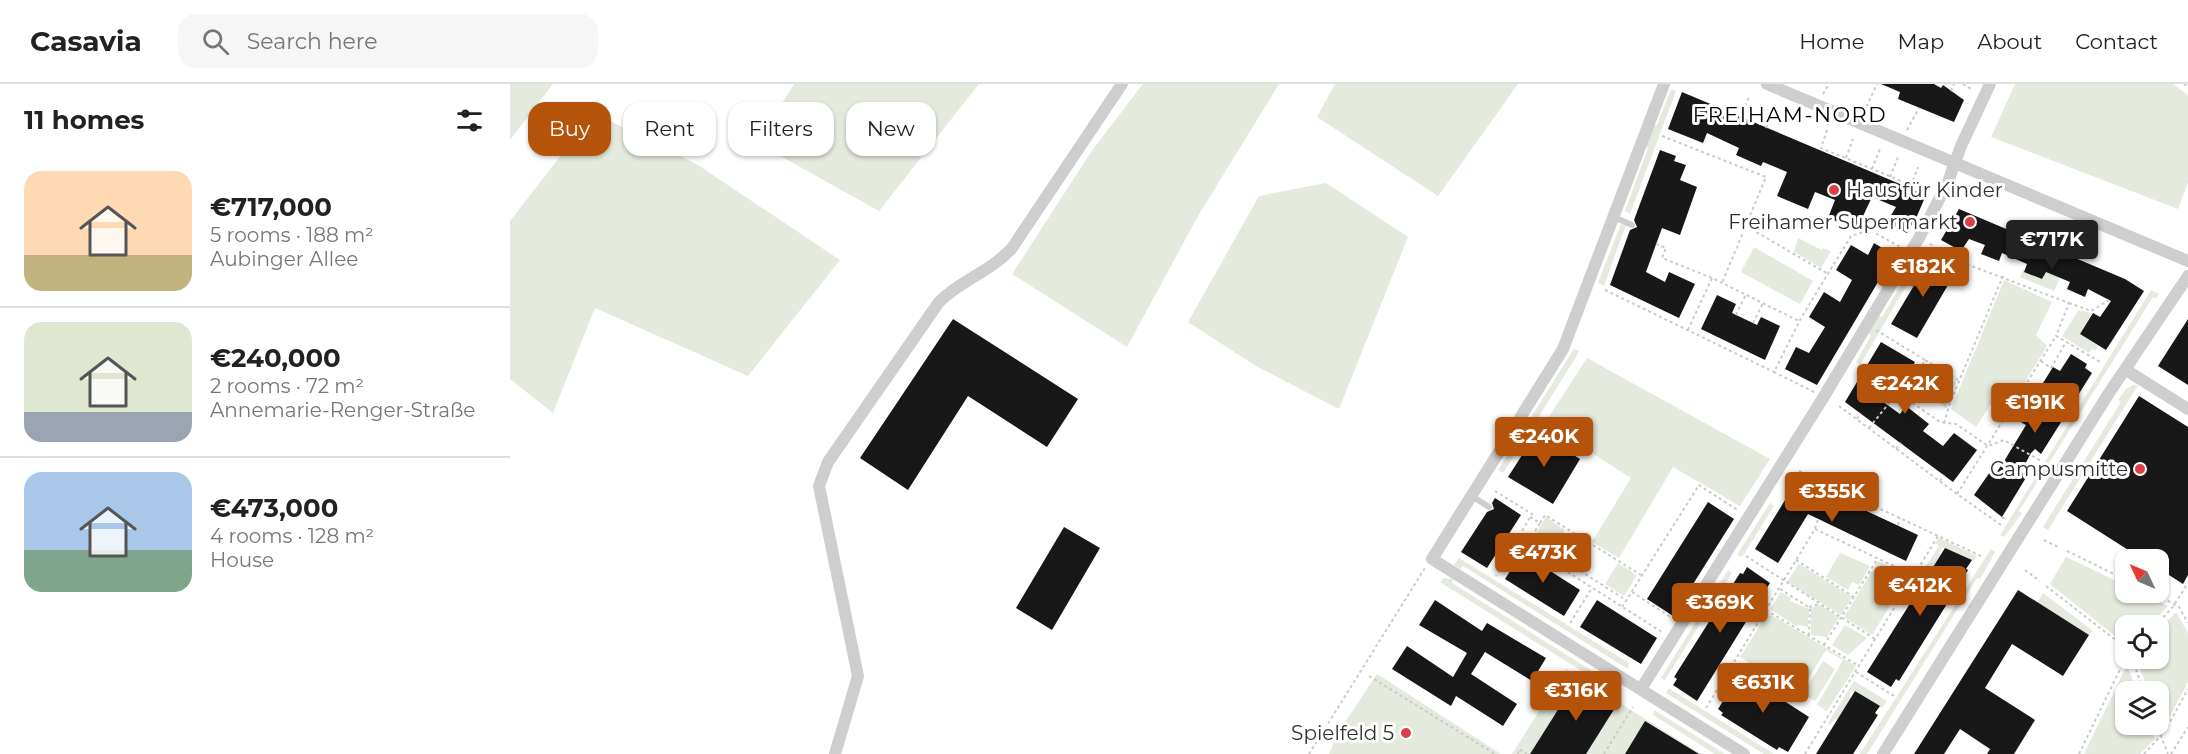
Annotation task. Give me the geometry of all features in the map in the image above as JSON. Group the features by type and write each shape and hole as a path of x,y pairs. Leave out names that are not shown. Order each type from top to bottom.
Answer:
{"street":[{"path":"835,754 858,676 819,486 828,462 939,302 953,288 991,269 1012,248 1122,84"},
{"path":"1664,84 1563,349 1432,559 1744,754"},
{"path":"1767,84 2188,261"},
{"path":"1641,689 1919,238 1948,182 1990,84"},
{"path":"1883,754 2188,276"},
{"path":"2126,370 2188,409"}],"lane":[{"path":"1614,216 1632,225"},
{"path":"1472,496 1490,507"}],"path":[{"path":"1821,97 1829,84"},
{"path":"1863,115 1877,84"},
{"path":"1950,91 1954,84"},
{"path":"2184,84 2188,87"},
{"path":"1740,117 1749,97"},
{"path":"1766,128 1774,107"},
{"path":"1906,133 1919,108"},
{"path":"1827,130 1820,149 1930,193"},
{"path":"1662,136 1766,177 1722,283"},
{"path":"1846,158 1853,140"},
{"path":"1872,169 1880,149"},
{"path":"1890,177 1898,157"},
{"path":"1911,186 1918,167"},
{"path":"1746,226 1828,274"},
{"path":"1774,372 1799,321 1851,236 1870,230 1910,253"},
{"path":"1919,238 1960,262 2003,276 2069,303 2091,310 2109,300"},
{"path":"1656,244 1666,248 1662,258 1712,278 1799,321"},
{"path":"1944,423 2003,276"},
{"path":"1688,330 1712,278"},
{"path":"1605,290 1816,393"},
{"path":"1736,315 1746,294"},
{"path":"1754,323 1763,303"},
{"path":"1957,494 2056,336 2069,303"},
{"path":"1867,325 1960,381"},
{"path":"2056,336 2102,363"},
{"path":"2041,361 2051,368 2066,342"},
{"path":"1904,397 1925,360"},
{"path":"1869,428 1894,397 1904,397 1944,423 1956,424 1988,446"},
{"path":"1839,406 2001,525"},
{"path":"1857,419 1860,413"},
{"path":"1996,434 2041,461"},
{"path":"1988,446 2004,440"},
{"path":"1896,449 1901,443"},
{"path":"1799,471 1981,556"},
{"path":"1940,481 1944,475"},
{"path":"1812,489 1817,479"},
{"path":"1622,607 1699,485 1733,506 1741,514"},
{"path":"1830,494 1834,487"},
{"path":"1495,491 1532,513 1496,576"},
{"path":"1842,499 1845,492"},
{"path":"1870,512 1873,505"},
{"path":"1626,600 1530,539 1545,515 1642,575"},
{"path":"1530,517 1540,523"},
{"path":"1898,525 1900,518"},
{"path":"1706,708 1815,529 1818,519"},
{"path":"1815,529 1914,576"},
{"path":"1805,754 1938,536"},
{"path":"1517,540 1673,639"},
{"path":"2044,540 2060,548"},
{"path":"1544,558 1549,551"},
{"path":"2067,551 2115,575"},
{"path":"1746,556 1875,639"},
{"path":"1824,645 1878,558"},
{"path":"1309,754 1417,578 1432,559"},
{"path":"1796,560 1854,597"},
{"path":"1568,573 1572,566"},
{"path":"2025,570 2040,581"},
{"path":"2165,615 2188,583"},
{"path":"2046,586 2115,639"},
{"path":"1570,623 1592,588"},
{"path":"1778,589 1809,607 1820,604"},
{"path":"1631,592 1675,620"},
{"path":"2169,601 2175,604 2188,623"},
{"path":"1809,607 1809,635"},
{"path":"1766,610 1859,666"},
{"path":"2079,754 2120,669"},
{"path":"1856,672 1894,696"},
{"path":"1369,676 1495,754"},
{"path":"2144,754 2161,737 2188,688"},
{"path":"1605,754 1633,707"},
{"path":"2161,737 2170,754 2188,727"},
{"path":"1518,754 1520,749 1527,754"}],"shaded area":[{"path":"510,84 553,84 539,102 528,102 528,117 510,140"},
{"path":"794,84 979,84 936,139 936,102 846,102 846,156 922,156 879,211 780,156 834,156 834,102 783,102"},
{"path":"1143,84 1279,84 1198,216 1127,347 1012,274 1093,149"},
{"path":"1335,84 1518,84 1438,196 1317,117"},
{"path":"2015,84 2173,84 2188,95 2188,182 2178,209 1991,137"},
{"path":"1671,89 1676,91 1630,214 1625,211 1648,148 1645,146 1653,125 1657,125"},
{"path":"611,122 623,128 623,156 680,156 698,165 840,260 748,376 595,308 553,413 510,379 510,221 561,156 611,156"},
{"path":"1326,183 1408,237 1339,409 1256,366 1188,322 1259,196"},
{"path":"1621,224 1626,225 1604,286 1598,283"},
{"path":"1798,238 1822,250 1823,248 1831,251 1821,268 1794,252"},
{"path":"1754,247 1813,281 1800,304 1741,272"},
{"path":"1920,253 1924,255 1860,365 1856,362 1871,336 1868,333 1879,315 1882,317"},
{"path":"2023,269 2042,279 2046,272 2060,278 2054,291 2020,277"},
{"path":"2004,280 2052,302 2036,335 2047,346 2000,423 1996,420 2002,410 1991,404 1976,427 1951,409"},
{"path":"2151,290 2159,294 2156,298 2153,297 2019,511 2022,513 2004,537 2000,535"},
{"path":"2079,310 2092,313 2080,334 2098,346 2095,351 2092,349 2089,353 2062,336"},
{"path":"1574,349 1579,351 1576,357 1503,473 1498,470"},
{"path":"1587,358 1770,459 1740,506 1673,467 1619,558 1592,542 1631,478 1545,423"},
{"path":"1940,374 1956,382 1946,408 1924,391"},
{"path":"2138,385 2048,530 2043,527 2121,402 2118,400 2126,389"},
{"path":"1770,503 1774,506 1742,557 1737,555"},
{"path":"1546,517 1565,530 1560,538 1568,543 1560,555 1533,538"},
{"path":"1939,538 1977,556 1974,561 1942,547 1939,553 1941,554 1930,572 1927,571 1923,577 1920,575 1939,546 1935,543"},
{"path":"1991,549 1995,552 1980,579 1977,578 1867,754 1860,754"},
{"path":"1840,553 1870,566 1859,585 1852,582 1848,590 1826,577"},
{"path":"2066,557 2115,580 2115,603 2162,603 2168,606 2159,615 2115,615 2115,636 2050,584"},
{"path":"1459,558 1629,663 1628,669 1463,566 1460,569 1454,565"},
{"path":"1878,561 1909,575 1872,635 1844,617"},
{"path":"1618,563 1637,575 1624,596 1605,584"},
{"path":"1799,564 1852,597 1841,615 1787,582"},
{"path":"1728,570 1732,573 1665,680 1661,678"},
{"path":"1444,578 1453,579 1452,583 1616,686 1612,690 1440,582"},
{"path":"1781,592 1791,598 1790,601 1809,609 1808,627 1796,626 1770,609"},
{"path":"2043,593 2093,631 2089,635 2037,603"},
{"path":"1820,605 1839,617 1827,637 1811,635 1811,608"},
{"path":"2176,612 2188,633 2188,682 2169,718 2169,681 2145,681 2140,669 2169,669 2169,619"},
{"path":"1768,613 1856,666 1827,711 1817,705 1843,660 1826,650 1799,693 1740,657"},
{"path":"1845,625 1867,638 1848,655 1832,645"},
{"path":"1823,661 1835,669 1815,701 1803,694"},
{"path":"1566,669 1701,754 1512,754"},
{"path":"2125,669 2129,669 2133,681 2119,681"},
{"path":"1377,674 1501,754 1329,754 1338,733"},
{"path":"1854,681 1887,701 1882,708 1852,690 1849,696 1851,698 1837,720 1835,719 1830,725 1828,723"},
{"path":"1668,689 1774,754 1764,754 1666,693"},
{"path":"2115,690 2115,735 2153,735 2155,739 2140,754 2084,754"},
{"path":"1654,710 1725,754 1715,754 1653,715"}],"building":[{"path":"1881,84 1934,84 1941,88 1943,85 1964,100 1954,122 1898,99 1900,92"},
{"path":"1682,92 1926,195 1917,216 1907,233 1887,222 1896,207 1872,197 1857,229 1828,218 1835,200 1815,192 1808,209 1777,196 1787,172 1763,162 1761,166 1736,155 1739,148 1707,133 1703,143 1668,129"},
{"path":"1660,150 1676,156 1674,161 1686,165 1680,180 1697,187 1680,235 1662,228 1646,272 1665,282 1669,272 1695,284 1679,318 1610,285 1630,230 1637,227 1634,220"},
{"path":"1959,209 2125,279 2144,291 2106,350 2080,334 2093,313 2100,317 2111,301 2088,289 2085,297 2067,289 2070,282 2046,272 2042,279 2024,272 2027,264 2002,253 1999,261 1981,254 1985,245 1969,239 1961,251 1941,240"},
{"path":"1874,243 1894,255 1817,385 1785,369 1796,347 1809,353 1825,327 1809,317 1824,292 1840,302 1852,280 1836,270 1851,245 1868,255"},
{"path":"1931,257 1955,273 1917,338 1891,324"},
{"path":"1717,295 1736,304 1732,313 1757,325 1761,317 1780,326 1765,360 1701,329"},
{"path":"953,319 1078,399 1047,447 968,396 908,490 860,458"},
{"path":"2188,319 2188,385 2158,366"},
{"path":"1881,342 1915,362 1900,387 1886,378 1875,396 1900,414 1906,406 1929,424 1923,431 1943,446 1954,433 1977,450 1953,482 1845,402"},
{"path":"2071,354 2087,364 2085,368 2092,373 2041,454 2035,449 2031,453 2021,472 2027,476 2002,517 1974,495 1990,472 1995,475 2026,425 2019,421 2029,404 2041,412 2055,391 2043,383 2053,367 2060,371"},
{"name":"Campusmitte","path":"2139,396 2188,427 2188,575 2183,584 2169,575 2169,549 2127,549 2067,511"},
{"path":"1537,432 1580,459 1553,504 1508,477"},
{"path":"1798,479 1918,535 1906,561 1808,514 1778,563 1755,549"},
{"path":"1495,498 1521,515 1487,568 1461,552 1487,512 1494,509 1492,503"},
{"path":"1708,502 1734,519 1673,616 1647,599"},
{"path":"1064,527 1100,548 1052,630 1016,608"},
{"path":"1945,548 1972,560 1899,681 1896,679 1891,687 1867,672"},
{"path":"1522,553 1580,590 1564,616 1505,579"},
{"path":"1747,567 1770,583 1697,701 1673,685 1677,679 1674,677 1740,573 1743,574"},
{"path":"2018,590 2089,635 2063,676 2012,644 1985,688 2035,720 2014,754 1987,754 1990,749 1960,729 1944,754 1914,754"},
{"path":"1435,600 1482,631 1487,623 1546,658 1532,681 1485,652 1471,674 1517,704 1503,726 1456,696 1451,706 1392,669 1407,646 1453,677 1467,653 1419,625"},
{"path":"1597,600 1657,638 1641,664 1580,627"},
{"path":"1741,673 1809,717 1788,752 1779,747 1777,750 1721,715 1723,713 1718,709"},
{"path":"1578,678 1618,703 1586,754 1530,754"},
{"path":"1855,691 1880,706 1875,713 1878,715 1853,754 1816,754"},
{"path":"1645,721 1699,754 1625,754"}],"place":[{"name":"Haus für Kinder","path":"1834,190"},
{"name":"Freihamer Supermarkt","path":"1970,222"},
{"name":"Campusmitte","path":"2140,469"},
{"name":"Spielfeld 5","path":"1406,733"}],"district":[{"name":"FREIHAM-NORD","path":"1790,114"}]}
